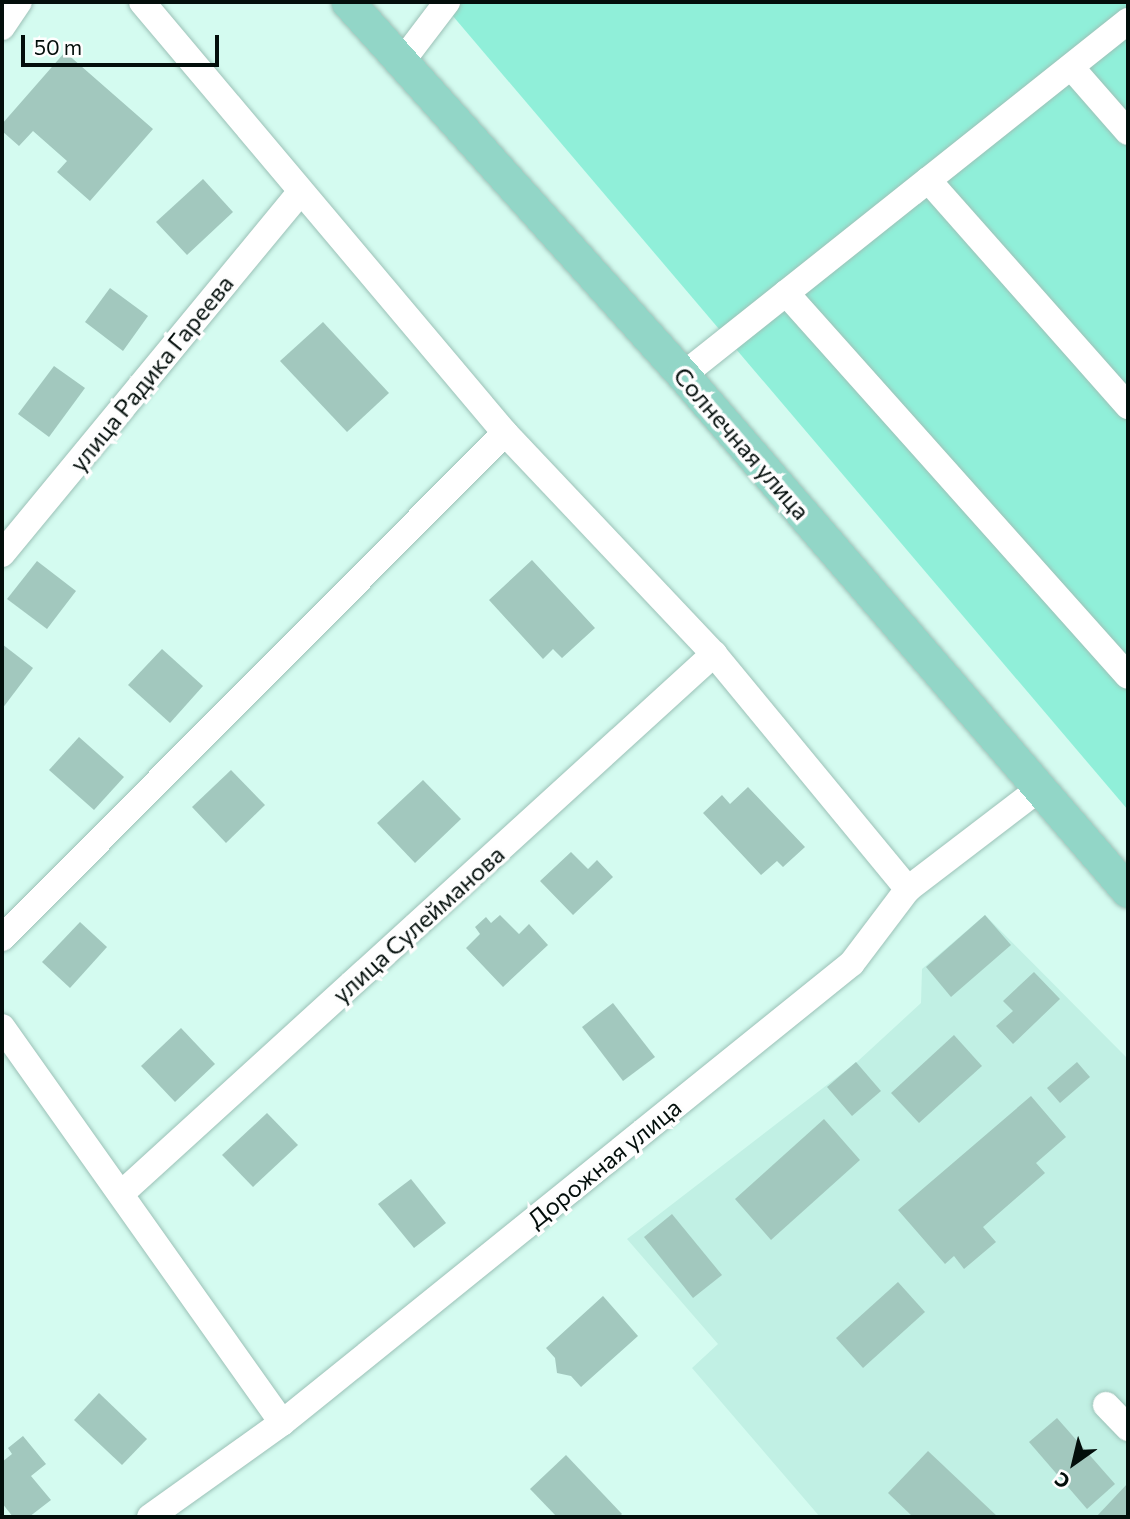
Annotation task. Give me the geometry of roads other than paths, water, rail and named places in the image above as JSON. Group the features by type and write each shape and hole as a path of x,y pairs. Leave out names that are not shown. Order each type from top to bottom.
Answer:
{"main road":[{"name":"Солнечная улица","path":"348,2 400,64 683,375 1128,891"}],"street":[{"path":"2,27 19,2"},
{"path":"142,2 505,433 714,654 908,889"},
{"path":"400,64 447,2"},
{"path":"683,375 1128,21"},
{"path":"1071,67 1128,132"},
{"path":"928,180 1128,406"},
{"name":"улица Радика Гареева","path":"2,554 300,191"},
{"path":"786,293 1128,676"},
{"path":"2,938 505,433"},
{"name":"улица Сулейманова","path":"122,1193 714,654"},
{"name":"Дорожная улица","path":"150,1517 282,1423 852,964 908,889 1039,789"},
{"path":"2,1027 122,1193 282,1423"},
{"path":"1106,1405 1128,1428"}]}
